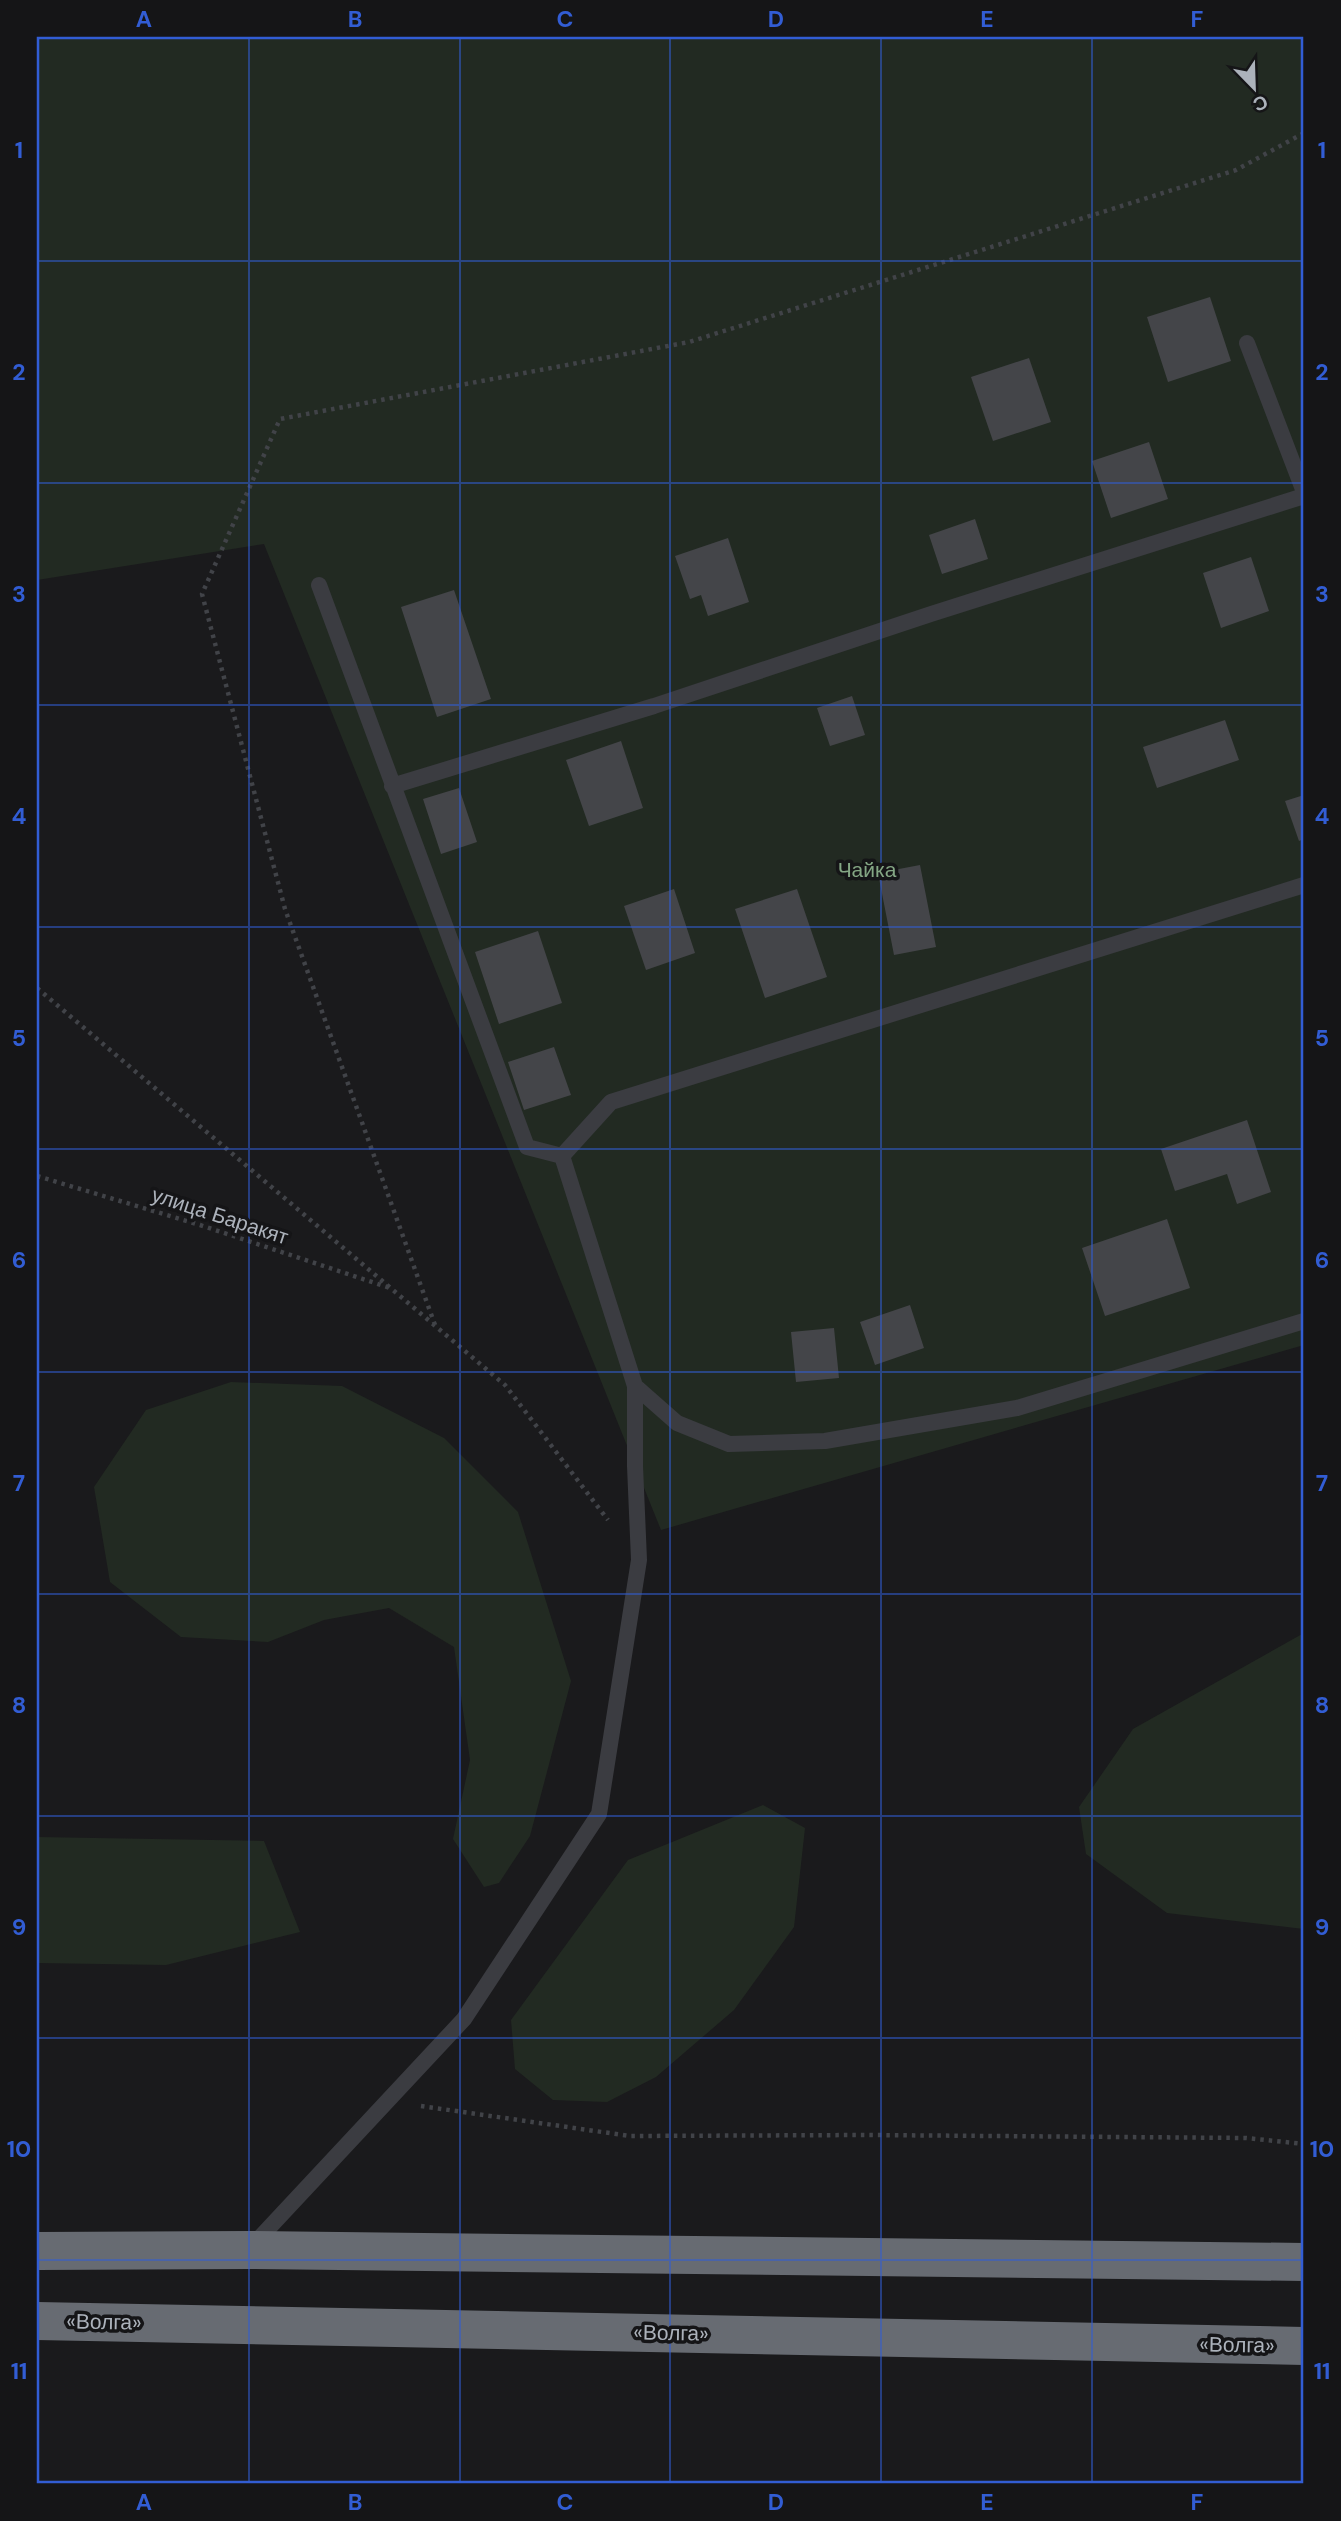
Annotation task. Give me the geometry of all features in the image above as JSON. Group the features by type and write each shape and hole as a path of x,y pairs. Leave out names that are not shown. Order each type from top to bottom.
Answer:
{"highway":[{"path":"37,2250 1304,2262"},
{"name":"«Волга»","path":"37,2321 1304,2346"}],"lane":[{"path":"392,786 654,706 1304,494 1247,343"},
{"path":"318,585 527,1147 562,1156"},
{"path":"562,1156 611,1102 1304,885"},
{"path":"248,2250 464,2019 599,1814 639,1560 635,1386 562,1156"},
{"path":"635,1386 677,1423 729,1444 825,1441 1017,1408 1304,1321"}],"path":[{"path":"435,1325 285,909 202,594 280,419 689,342 1236,170 1304,133"},
{"path":"37,988 505,1385 639,1560"},
{"name":"улица Баракят","path":"37,1177 200,1225 392,1289"},
{"path":"386,2101 630,2136 1233,2138 1304,2144"}],"green space":[{"name":"Чайка","path":"37,37 1304,37 1304,1345 661,1530 264,544 37,580"},
{"path":"231,1382 342,1386 444,1438 518,1512 571,1681 530,1836 499,1883 484,1887 453,1839 470,1760 454,1647 389,1608 324,1620 268,1642 181,1637 110,1582 94,1487 146,1410"},
{"path":"1304,1633 1304,1929 1167,1913 1086,1854 1079,1807 1133,1729"},
{"path":"763,1805 805,1828 794,1927 734,2010 656,2077 607,2102 553,2100 515,2069 511,2020 628,1860"},
{"path":"37,1837 264,1841 300,1932 166,1965 37,1963"}],"building":[{"path":"1210,297 1231,361 1168,382 1147,317"},
{"path":"1029,358 1051,422 993,441 971,377"},
{"path":"1149,442 1168,499 1111,518 1092,461"},
{"path":"975,519 988,559 942,574 929,535"},
{"path":"728,538 749,602 708,616 701,595 690,599 675,556"},
{"path":"1251,557 1269,611 1221,628 1203,573"},
{"path":"454,590 491,699 437,717 401,607"},
{"path":"852,696 865,735 830,746 817,708"},
{"path":"1225,720 1239,760 1157,788 1143,747"},
{"path":"621,741 643,808 589,826 566,760"},
{"path":"459,788 477,842 441,854 423,799"},
{"path":"1304,795 1304,839 1299,841 1285,801"},
{"path":"920,865 936,947 894,955 878,873"},
{"path":"674,889 695,953 646,970 624,906"},
{"path":"797,889 827,977 765,998 735,909"},
{"path":"538,931 562,1003 499,1024 475,952"},
{"path":"554,1047 571,1095 524,1110 508,1062"},
{"path":"1247,1120 1271,1192 1237,1204 1227,1174 1175,1191 1161,1149"},
{"path":"1167,1219 1190,1288 1105,1316 1082,1248"},
{"path":"910,1305 924,1348 875,1365 860,1322"},
{"path":"834,1328 839,1378 796,1382 791,1332"}]}
